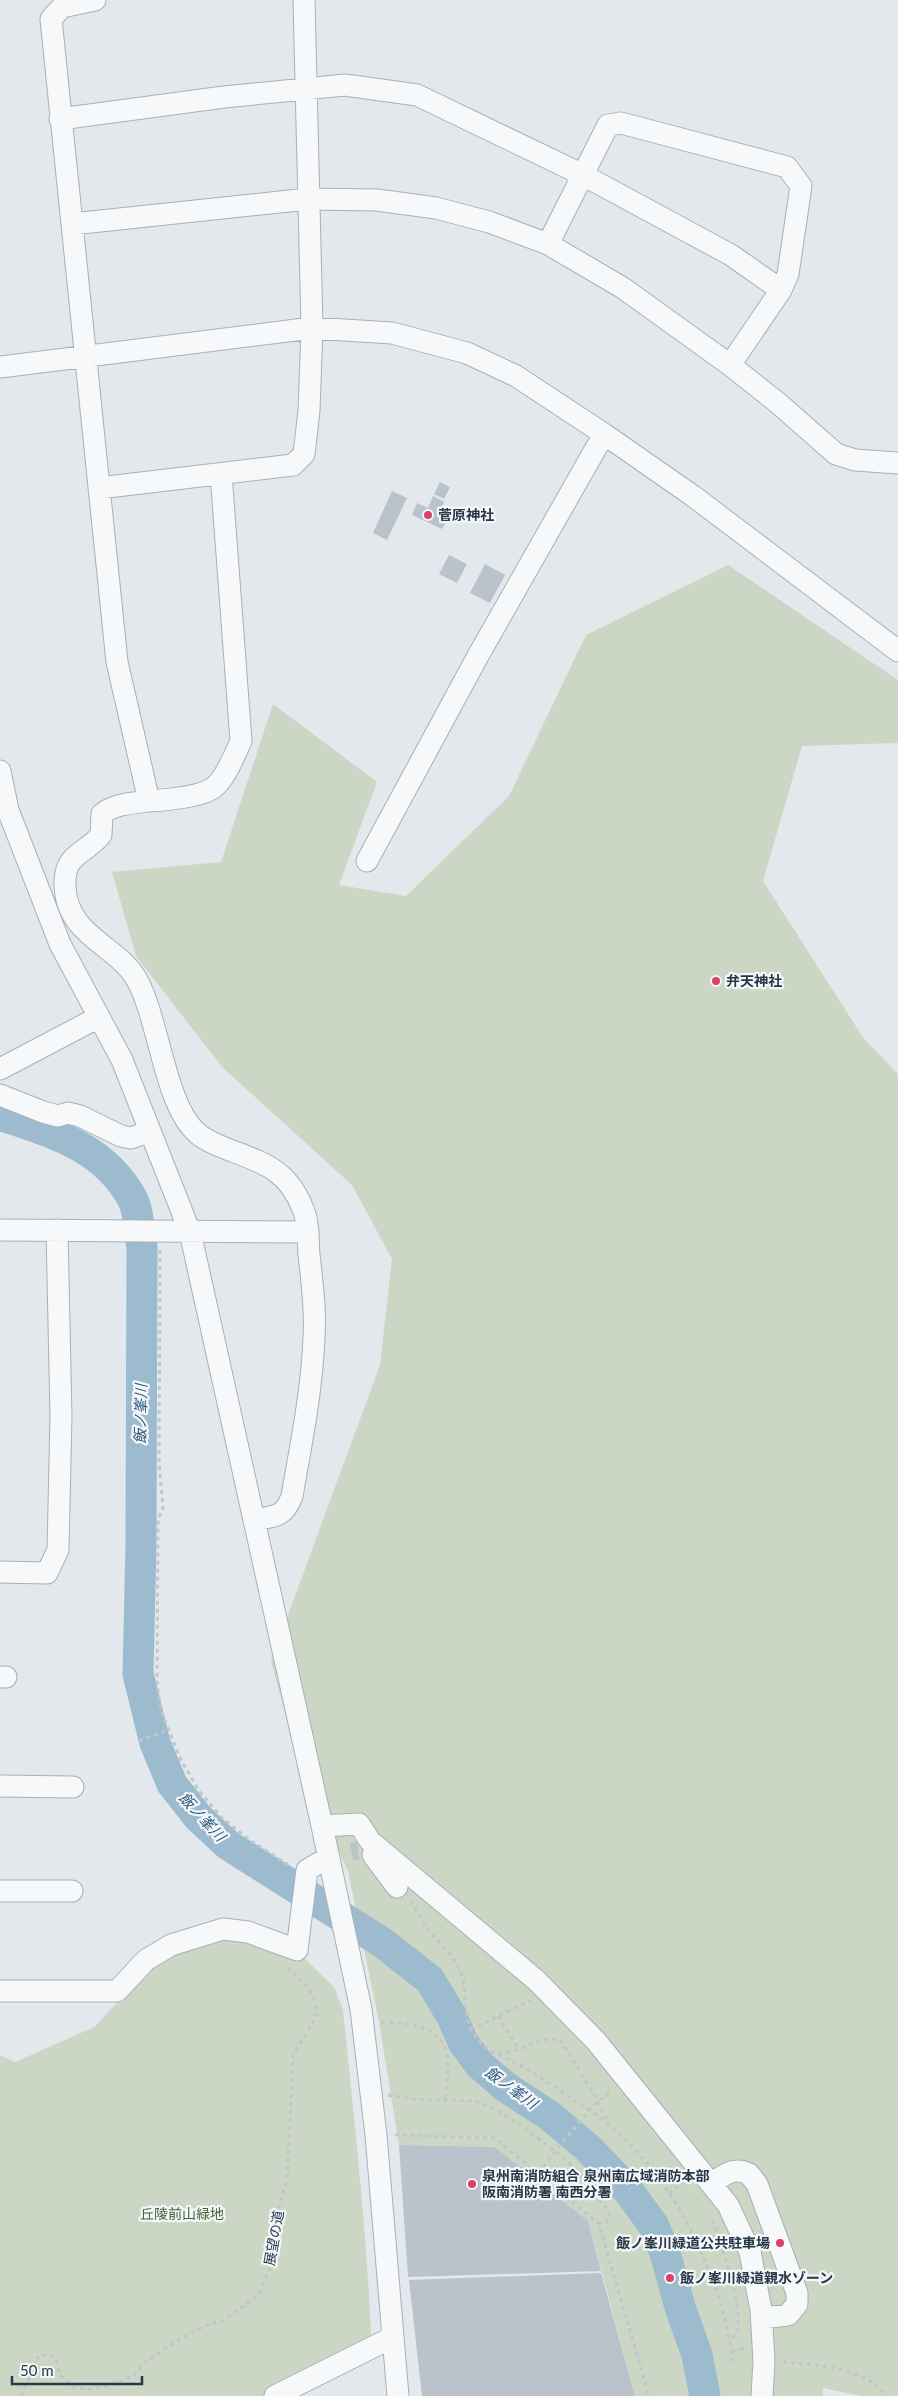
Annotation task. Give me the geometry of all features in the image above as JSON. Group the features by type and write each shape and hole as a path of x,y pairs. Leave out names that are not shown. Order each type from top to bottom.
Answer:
{"street":[{"path":"95,0 62,7 50,19 117,662 149,801"},
{"path":"99,488 293,465 304,454 309,411 312,328 304,0"},
{"path":"60,119 345,85 417,95 582,175 731,256 781,290"},
{"path":"548,244 608,125 621,123 787,167 800,186 788,274 781,290 730,365"},
{"path":"72,224 308,199 377,200 436,208 490,222 548,244 623,288 778,402 836,454 855,460 898,464"},
{"path":"0,368 312,328 392,333 468,353 516,376 604,434 693,496 898,651"},
{"path":"367,861 479,654 604,434"},
{"path":"221,474 241,741 230,765 214,788 168,800 127,804 107,810 102,814 101,836 76,855 66,870 65,888 75,918 89,934 122,962 136,978 156,1028 175,1098 196,1132 217,1145 264,1163 282,1174 295,1189 305,1212 315,1335 308,1406 292,1496 287,1509 278,1515 254,1520"},
{"path":"0,772 8,810 60,944 122,1060 190,1232 329,1857 363,2025 376,2135 398,2396"},
{"path":"0,1069 99,1018"},
{"path":"0,1095 58,1116 68,1113 80,1116 121,1136 131,1138 150,1131"},
{"path":"0,1230 307,1232"},
{"path":"0,1572 47,1573 58,1550 60,1416 57,1230"},
{"path":"0,1786 72,1787"},
{"path":"322,1826 359,1824 370,1841 547,1992 596,2041 712,2184 728,2206 750,2252 762,2318 764,2361 762,2396"},
{"path":"370,1841 366,1846 398,1887"},
{"path":"0,1991 117,1991 146,1960 171,1945 223,1929 248,1932 297,1950 307,1870 329,1857"},
{"path":"0,1891 72,1891"},
{"path":"712,2184 726,2173 735,2170 750,2174 757,2184 797,2293 797,2304 788,2315 762,2318"},
{"path":"275,2396 393,2337"}],"path":[{"path":"160,1231 159,1463 164,1508 158,1520 157,1684 161,1711 180,1758 199,1791 222,1818 251,1841 290,1866 299,1862 307,1870"},
{"path":"139,1741 168,1730"},
{"path":"398,1887 458,1967 462,1978 464,2011 470,2028 480,2042 495,2053 517,2063 608,2122 633,2146 669,2193 688,2225 710,2276 730,2339 733,2362"},
{"name":"展望の道","path":"22,2396 23,2389 34,2370 39,2355 51,2355 56,2360 60,2375 73,2387 90,2389 111,2385 133,2376 147,2361 181,2338 211,2323 223,2322 258,2295 268,2273 275,2249 274,2219 287,2180 293,2056 317,2015 315,2000 308,1987 286,1965 287,1946"},
{"path":"478,2026 547,1992"},
{"path":"498,2016 519,2050"},
{"path":"363,2025 391,2022 402,2023 426,2029 441,2038 448,2059 445,2100"},
{"path":"495,2053 519,2050 548,2038 561,2041 598,2101 608,2122"},
{"path":"371,2092 412,2099 475,2101 491,2107 522,2126 580,2174 609,2212 610,2218 606,2222 599,2224"},
{"path":"538,2173 580,2120 598,2101"},
{"path":"376,2135 495,2138 599,2224 649,2396"},
{"path":"712,2219 724,2253 739,2325 737,2334 730,2339"},
{"path":"764,2361 810,2365 863,2376 882,2389 887,2396"}],"green space":[{"path":"728,565 898,680 898,743 802,746 763,881 864,1039 898,1074 898,2396 861,2396 823,2388 823,2396 635,2396 588,2221 495,2147 399,2145 379,2022 348,1871 299,1765 271,1661 380,1365 392,1259 352,1185 222,1067 136,956 112,872 221,862 273,704 377,782 339,885 406,896 509,796 586,635"},
{"name":"丘陵前山緑地","path":"228,1937 292,1951 305,1959 334,1987 343,2010 364,2228 372,2359 292,2396 0,2396 0,2055 15,2062 94,2027 155,1963 177,1951"}],"building":[{"path":"440,482 450,487 444,499 434,494"},
{"path":"392,491 407,498 387,540 373,533"},
{"path":"433,496 444,502 439,513 448,517 442,529 412,515 417,503 428,508"},
{"path":"449,555 467,564 457,583 439,574"},
{"path":"485,564 505,575 490,603 470,593"},
{"path":"357,1842 359,1860 353,1860 350,1843"},
{"name":"泉州南消防組合 泉州南広域消防本部 阪南消防署 南西分署","path":"399,2145 495,2147 588,2221 601,2271 408,2277"},
{"path":"601,2273 635,2396 422,2396 409,2280"}],"waterway":[{"name":"飯ノ峯川","path":"0,1115 57,1135 91,1154 120,1180 132,1198 136,1209 142,1247 141,1544 138,1674 155,1743 172,1784 198,1817 228,1845 383,1943 430,1980 452,2017 463,2042 480,2065 507,2088 550,2116 588,2148 627,2189 654,2226 665,2253 680,2307 697,2355 705,2396"}],"place":[{"name":"菅原神社","path":"428,515"},
{"name":"弁天神社","path":"716,981"},
{"name":"泉州南消防組合 泉州南広域消防本部 阪南消防署 南西分署","path":"472,2184"},
{"name":"飯ノ峯川緑道公共駐車場","path":"780,2243"},
{"name":"飯ノ峯川緑道親水ゾーン","path":"670,2278"}]}
